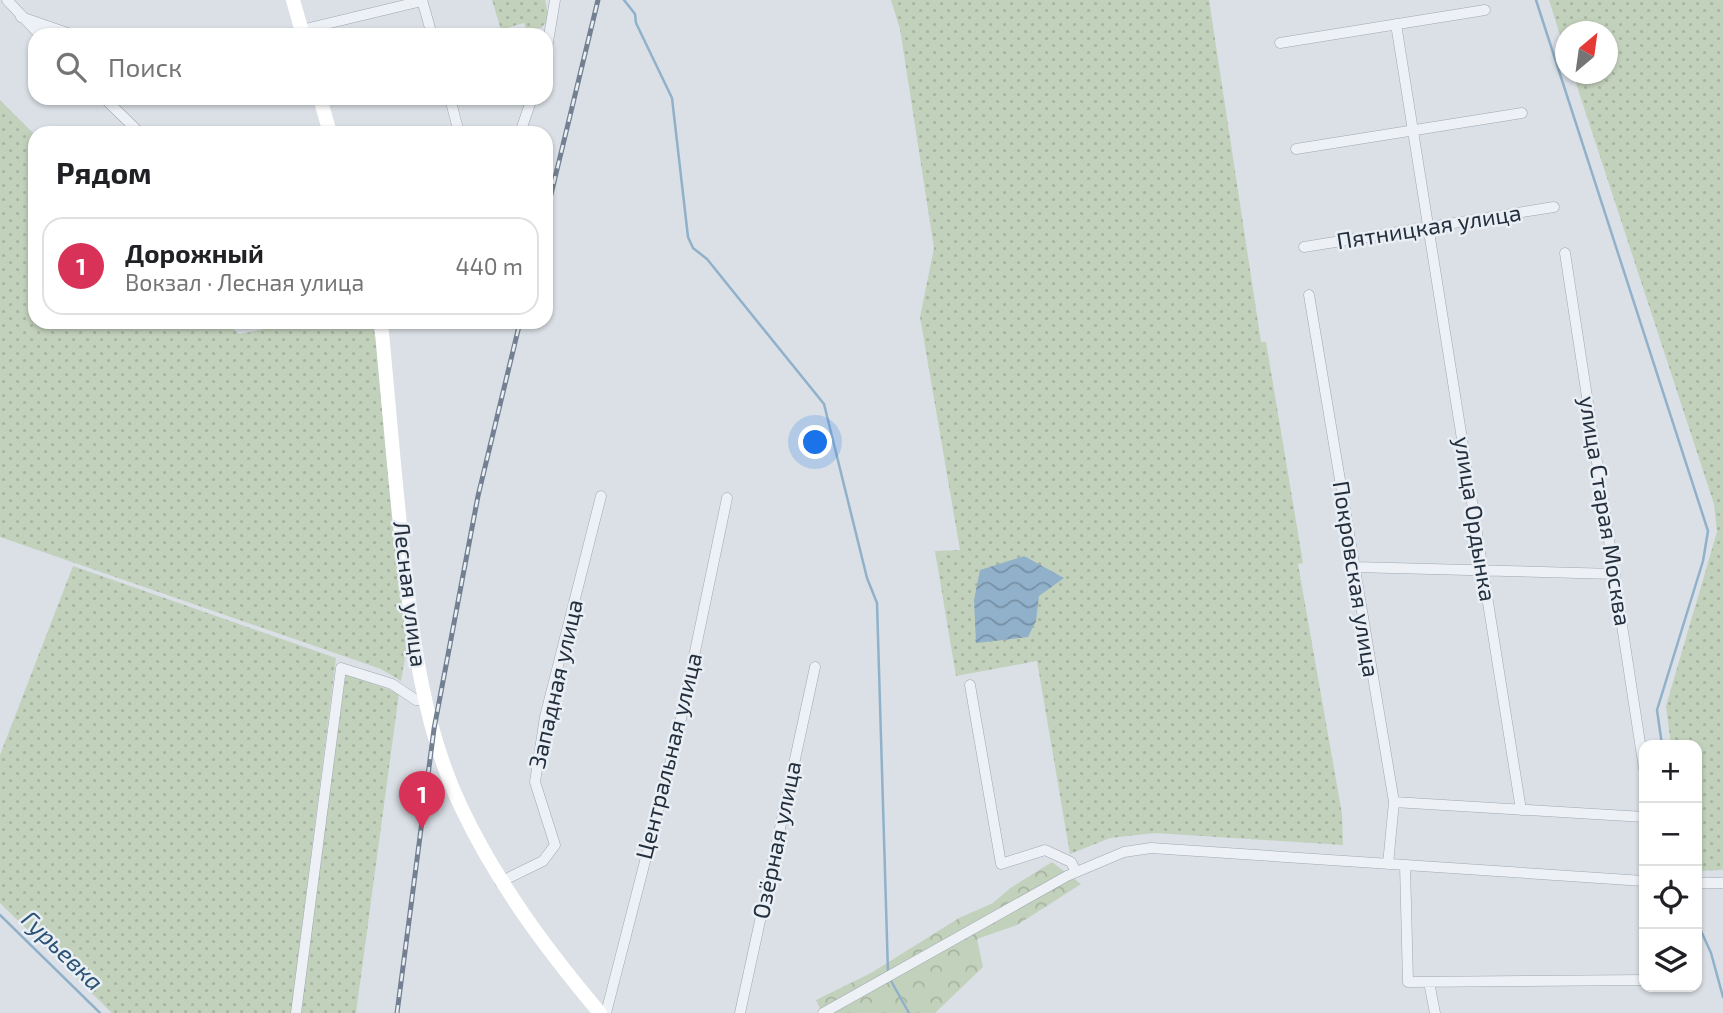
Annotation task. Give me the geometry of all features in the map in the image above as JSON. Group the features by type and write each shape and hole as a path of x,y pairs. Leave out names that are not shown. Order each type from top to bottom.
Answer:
{"street":[{"path":"7,0 33,28"},
{"path":"293,0 298,28"},
{"path":"550,28 555,0"},
{"path":"318,28 422,1 430,28"},
{"path":"1280,43 1485,10"},
{"path":"21,17 53,28"},
{"name":"улица Ордынка","path":"1396,24 1521,810"},
{"path":"111,105 133,126"},
{"path":"322,105 328,126"},
{"path":"452,105 457,126"},
{"path":"522,126 530,105"},
{"path":"1296,149 1522,113"},
{"name":"Пятницкая улица","path":"1304,247 1554,207"},
{"name":"улица Старая Москва","path":"1565,253 1640,740"},
{"name":"Покровская улица","path":"1309,295 1394,802 1388,864"},
{"name":"Лесная улица","path":"382,329 413,646 426,701 461,806 500,882 555,960 603,1013"},
{"name":"Западная улица","path":"500,882 542,861 555,845 535,782 545,717 601,496"},
{"name":"Центральная улица","path":"603,1013 678,733 727,498"},
{"path":"1354,567 1615,574"},
{"name":"Озёрная улица","path":"740,1013 815,667"},
{"path":"296,1013 341,668 392,684 416,700 426,701"},
{"path":"970,685 1001,864 1045,850 1071,862 1076,872"},
{"path":"1394,802 1639,817"},
{"path":"823,1013 1076,872 1124,852 1151,848 1639,881"},
{"path":"1405,865 1408,982 1639,980"},
{"path":"1702,883 1723,883"},
{"path":"1429,982 1435,1013"}],"green space":[{"path":"492,0 545,0 549,19 541,28 526,28 524,23 500,28"},
{"path":"891,0 1209,0 1261,342 1266,342 1303,563 1298,564 1342,814 1343,845 1155,833 1110,838 1070,854 1037,661 956,676 935,551 960,550 920,317 934,248 900,29"},
{"path":"1549,0 1723,0 1723,870 1702,871 1702,740 1670,740 1666,706 1717,532 1714,504 1576,84 1618,84 1618,21 1556,21"},
{"path":"0,100 28,128 28,329 234,329 239,334 264,329 374,329 388,394 409,635 401,681 381,669 0,537"},
{"path":"73,566 336,658 291,1013 112,1013 0,903 0,755"},
{"path":"345,674 399,693 356,1013 301,1013"},
{"path":"1052,862 1081,884 1017,925 977,939 983,967 935,1013 822,1013 816,1000 871,973 959,918 993,903 1009,889"}],"water":[{"path":"1024,556 1064,578 1039,596 1036,621 1028,637 976,643 974,600 980,570"}],"waterway":[{"path":"624,0 635,14 636,23 672,98 688,237 693,248 707,259 824,404 867,578 877,603 888,973"},
{"path":"1536,0 1708,531 1703,561 1657,710 1661,740"},
{"name":"Гурьевка","path":"0,915 100,1013"},
{"path":"1700,929 1711,953 1723,997"},
{"path":"890,979 909,1013"}],"railway":[{"path":"553,186 598,0"},
{"path":"397,1013 434,729 478,496 518,329"}],"place":[{"name":"Дорожный","path":"422,829"}]}
